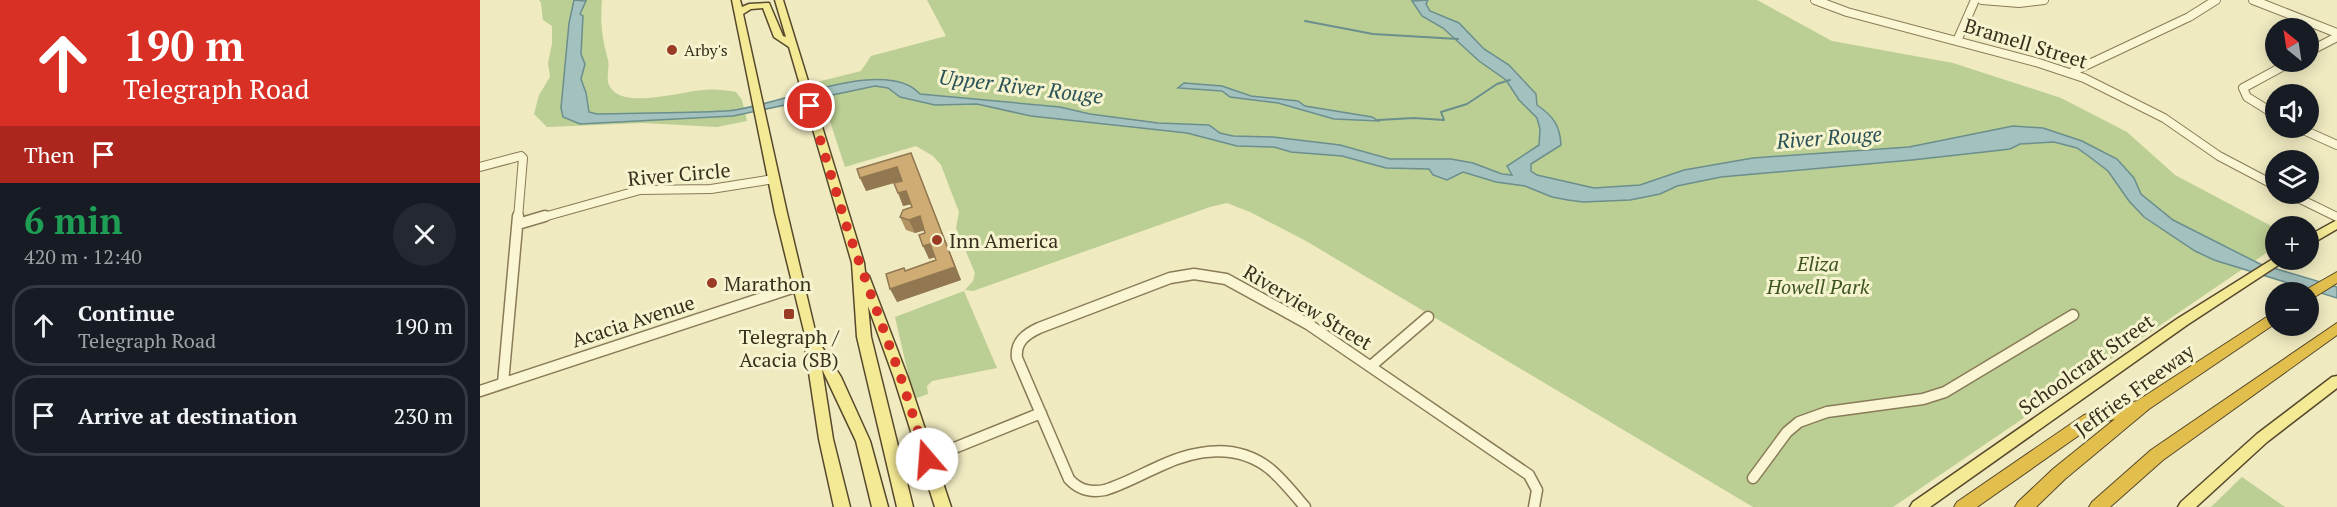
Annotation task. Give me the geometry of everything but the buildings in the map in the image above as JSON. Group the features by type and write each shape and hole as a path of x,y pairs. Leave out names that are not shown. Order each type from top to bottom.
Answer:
{"highway":[{"path":"2319,288 2337,277"},
{"name":"Jeffries Freeway","path":"2024,507 2059,474 2143,405 2265,323"},
{"path":"2100,505 2165,449 2337,328"},
{"path":"1963,507 2090,419 2143,405"}],"main road":[{"path":"736,0 811,339 826,439 842,507"},
{"path":"778,0 858,263 880,319 943,507"},
{"path":"738,13 749,7 766,6 779,37 791,45"},
{"path":"2319,235 2337,224"},
{"path":"858,263 864,337 905,507"},
{"name":"Schoolcraft Street","path":"1918,507 2182,322 2265,269"},
{"path":"811,339 834,377 863,441 880,507"},
{"path":"2186,507 2262,438 2337,381"}],"street":[{"name":"Bramell Street","path":"1815,0 1853,14 2070,73 2152,111 2219,156 2265,180"},
{"path":"1957,41 1975,0"},
{"path":"1982,0 2019,3 2044,0"},
{"path":"2070,73 2189,17 2216,0"},
{"path":"2253,0 2337,35"},
{"path":"2319,46 2337,35"},
{"path":"2265,108 2250,99 2243,91 2246,86 2272,72"},
{"path":"2319,137 2337,145"},
{"path":"480,167 521,156 523,158 503,383"},
{"name":"River Circle","path":"518,224 640,190 711,189 774,179"},
{"path":"2310,204 2337,217"},
{"name":"Riverview Street","path":"1305,507 1263,463 1230,452 1209,451 1189,454 1107,490 1083,490 1075,486 1069,479 1016,354 1022,339 1039,328 1182,275 1207,274 1236,283 1308,324 1529,475 1538,493 1534,507"},
{"name":"Acacia Avenue","path":"480,391 798,286"},
{"path":"1753,478 1787,432 1799,422 1827,412 1923,399 1945,392 2073,315"},
{"path":"1371,366 1428,317"},
{"path":"927,459 1041,413"}],"green space":[{"path":"539,0 602,0 601,23 608,63 608,81 617,94 627,97 654,98 694,91 736,92 742,100 747,121 717,127 643,123 547,127 534,114 539,95 550,77 548,63 552,44 552,26 543,20"},
{"name":"Eliza Howell Park","path":"927,0 1757,0 1832,41 1953,63 2061,98 2127,132 2175,175 2265,223 2265,254 1893,507 1753,507 1306,241 1250,212 1227,203 973,291 965,290 973,281 975,273 956,228 959,212 941,165 933,156 916,146 845,167 817,82 861,71 871,56 946,36"},
{"path":"964,291 997,368 932,381 927,386 928,394 917,398 913,395 895,317"},
{"path":"2242,477 2285,507 2211,507"}],"water":[{"path":"574,0 586,1 580,14 583,16 581,54 585,64 581,79 589,112 597,114 726,111 855,81 881,80 903,83 920,94 1060,107 1090,114 1158,123 1209,125 1220,133 1233,136 1273,137 1340,145 1390,159 1451,159 1512,175 1507,166 1539,145 1540,129 1537,118 1519,100 1506,80 1479,61 1443,28 1422,16 1412,1 1428,0 1426,4 1430,11 1459,23 1484,49 1509,65 1536,94 1537,105 1555,122 1561,145 1531,164 1531,171 1537,175 1594,188 1640,185 1684,170 1753,158 1909,147 2013,126 2043,128 2082,141 2117,159 2134,178 2141,194 2173,220 2265,265 2265,270 2280,270 2337,287 2337,298 2319,292 2319,282 2285,282 2214,260 2195,251 2144,217 2129,201 2108,171 2077,148 2054,142 2020,144 2010,149 1912,160 1721,177 1677,186 1660,194 1630,200 1583,202 1552,197 1525,186 1496,182 1463,172 1447,180 1433,175 1429,169 1386,168 1342,156 1291,152 1274,147 1237,146 1187,133 1031,116 977,104 935,105 900,97 888,88 875,86 733,116 580,124 563,117 561,108 569,23"},
{"path":"1184,83 1222,86 1251,96 1298,101 1305,106 1372,117 1378,121 1334,119 1278,103 1230,97 1222,91 1178,88"}],"waterway":[{"path":"1305,21 1373,34 1458,39"},
{"path":"1378,120 1414,118 1444,120 1441,112 1467,104 1497,84 1510,80"}],"place":[{"name":"Arby's","path":"672,50"},
{"name":"Inn America","path":"937,240"},
{"name":"Marathon","path":"712,283"},
{"name":"Telegraph / Acacia (SB)","path":"789,314"}],"route":[{"path":"810,106 858,263 901,378 927,459"}],"water label":[{"name":"Upper River Rouge","path":"1021,86"},
{"name":"River Rouge","path":"1829,137"}]}
